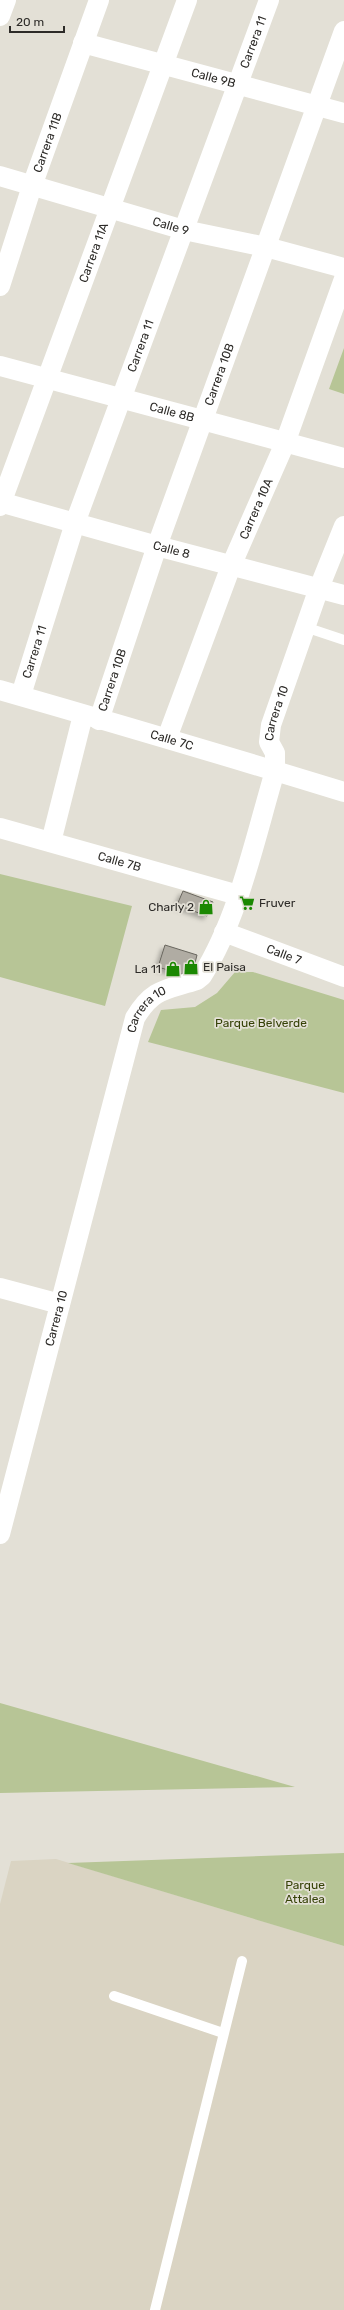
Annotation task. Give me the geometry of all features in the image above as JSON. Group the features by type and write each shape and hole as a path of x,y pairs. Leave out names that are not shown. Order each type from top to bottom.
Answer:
{"street":[{"path":"0,16 6,0"},
{"name":"Carrera 11B","path":"0,286 32,186 99,0"},
{"name":"Carrera 11A","path":"0,504 48,379 109,208 188,0"},
{"name":"Carrera 11","path":"21,696 75,523 269,0"},
{"name":"Carrera 10B","path":"51,842 91,717 157,546 344,31"},
{"name":"Calle 9B","path":"83,43 344,113"},
{"name":"Calle 9","path":"0,176 184,230 266,247 344,268"},
{"name":"Carrera 10A","path":"167,738 231,566 285,442 344,280"},
{"name":"Calle 8B","path":"0,366 344,458"},
{"name":"Calle 8","path":"0,504 344,595"},
{"name":"Carrera 10","path":"0,1534 135,1018 145,1001 158,992 197,980 202,976 224,932 238,895 275,771 275,753 269,742 271,725 319,588 344,526"},
{"name":"Calle 7C","path":"1,693 21,696 167,738 344,792"},
{"name":"Calle 7B","path":"0,828 238,895"},
{"name":"Calle 7","path":"224,932 344,977"},
{"path":"0,1288 60,1304"}],"lane":[{"path":"305,627 344,640"},
{"path":"154,2310 242,1961"},
{"path":"114,1996 223,2033"}],"shaded area":[{"path":"56,1859 344,1946 344,2310 0,2310 0,1904 11,1861"}],"green space":[{"path":"344,348 344,394 329,389"},
{"path":"0,874 132,906 105,1006 0,977"},
{"name":"Parque Belverde","path":"235,972 253,972 344,1000 344,1093 148,1042 161,1010 195,1007 217,993"},
{"path":"0,1703 295,1787 0,1793"},
{"name":"Parque Attalea","path":"344,1853 344,1946 68,1863"}],"building":[{"path":"183,891 213,902 207,916 177,905"},
{"path":"165,945 197,955 193,971 184,975 158,967"}],"place":[{"name":"Fruver","path":"247,903"},
{"name":"Charly 2","path":"206,907"},
{"name":"El Paisa","path":"191,967"},
{"name":"La 11","path":"173,969"}]}
